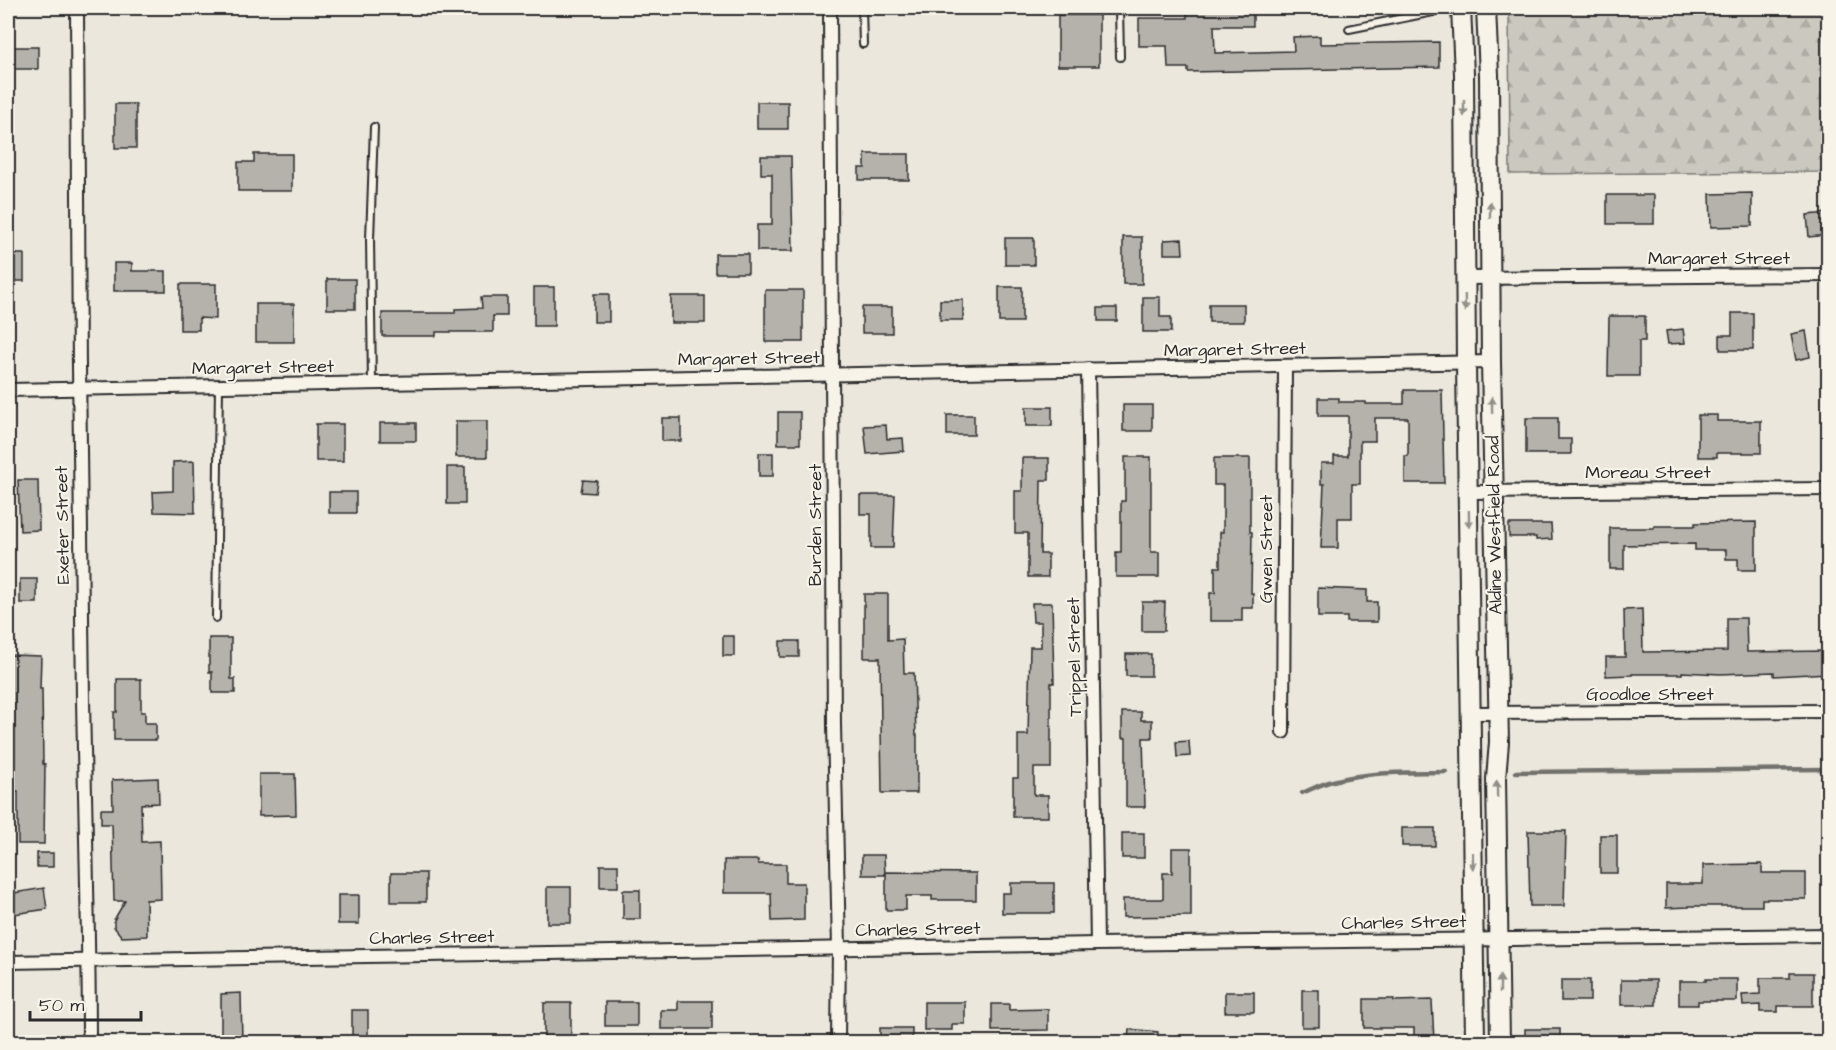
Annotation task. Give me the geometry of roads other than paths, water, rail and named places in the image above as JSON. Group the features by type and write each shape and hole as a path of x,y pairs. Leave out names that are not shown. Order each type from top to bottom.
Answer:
{"main road":[{"name":"Aldine Westfield Road","path":"1461,8 1464,74 1475,1042"},
{"name":"Aldine Westfield Road","path":"1486,8 1489,75 1500,1042"},
{"path":"1464,74 1489,75"}],"street":[{"name":"Exeter Street","path":"77,8 79,388 89,1042"},
{"name":"Burden Street","path":"830,8 831,374 834,725 839,948 838,1042"},
{"name":"Margaret Street","path":"1465,278 1828,275"},
{"name":"Margaret Street","path":"8,390 1491,362"},
{"name":"Gwen Street","path":"1283,732 1285,367"},
{"name":"Trippel Street","path":"1088,369 1096,944"},
{"name":"Moreau Street","path":"1468,492 1828,489"},
{"name":"Goodloe Street","path":"1471,713 1828,711"},
{"name":"Charles Street","path":"8,962 1096,944 1828,935"}],"lane":[{"path":"862,8 863,44"},
{"path":"1119,8 1120,57"},
{"path":"1349,29 1433,12 1437,8"},
{"path":"372,383 370,239 374,127"},
{"path":"216,618 219,386"}],"waterway":[{"path":"1516,772 1828,769"},
{"path":"1302,793 1329,782 1347,778 1389,773 1446,772"}]}
